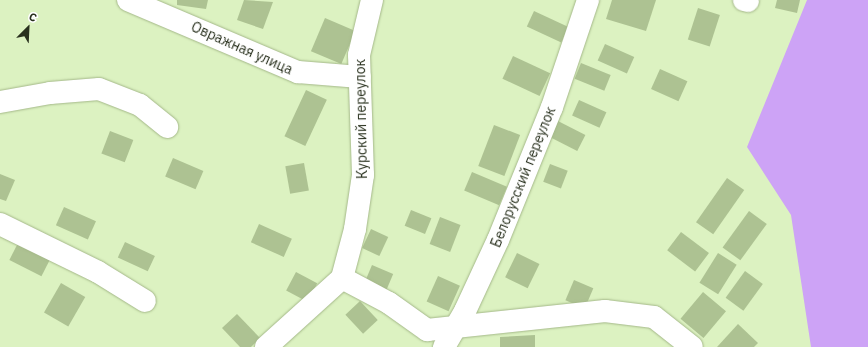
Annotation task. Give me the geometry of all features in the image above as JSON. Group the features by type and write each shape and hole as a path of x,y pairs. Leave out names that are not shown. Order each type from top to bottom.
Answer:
{"street":[{"name":"Овражная улица","path":"128,0 298,72 360,77"},
{"name":"Курский переулок","path":"342,278 364,175 359,55 372,0"},
{"name":"Белорусский переулок","path":"449,338 498,240 537,144 588,0"},
{"path":"0,102 50,93 99,89 140,105 167,128"},
{"path":"0,224 98,272 145,301"},
{"path":"266,347 342,278 389,303 426,330 449,338 605,311 654,317 692,347"}],"shaded area":[{"path":"807,0 868,0 868,347 811,347 791,215 747,147"}],"building":[{"path":"177,0 208,0 206,9 177,5"},
{"path":"244,0 273,2 263,29 237,20"},
{"path":"612,0 656,0 646,31 606,19"},
{"path":"777,0 800,0 797,13 775,8"},
{"path":"698,8 720,15 710,46 688,39"},
{"path":"534,11 568,27 561,42 527,26"},
{"path":"325,18 355,31 341,64 311,51"},
{"path":"605,44 634,57 627,73 598,60"},
{"path":"513,56 550,73 540,96 502,79"},
{"path":"581,63 611,75 604,91 575,79"},
{"path":"660,69 687,81 678,101 651,89"},
{"path":"306,90 327,100 305,146 284,136"},
{"path":"579,100 606,112 599,128 572,116"},
{"path":"556,120 585,135 577,151 548,136"},
{"path":"494,125 520,135 504,176 478,166"},
{"path":"110,131 133,140 125,162 101,153"},
{"path":"173,158 203,171 196,189 165,176"},
{"path":"304,163 309,191 290,194 285,166"},
{"path":"550,164 568,171 561,189 543,182"},
{"path":"472,172 507,187 499,205 464,190"},
{"path":"0,174 15,180 6,201 0,199"},
{"path":"727,178 744,190 713,234 696,222"},
{"path":"64,207 96,221 88,240 56,225"},
{"path":"411,210 431,218 425,234 405,226"},
{"path":"749,211 767,224 740,260 723,247"},
{"path":"440,217 461,225 450,252 430,244"},
{"path":"259,224 292,239 284,257 251,242"},
{"path":"371,229 388,237 379,256 362,248"},
{"path":"681,232 709,253 695,271 667,250"},
{"path":"125,242 155,256 148,271 118,257"},
{"path":"18,243 50,259 41,276 9,260"},
{"path":"517,253 539,264 528,288 505,277"},
{"path":"718,253 737,265 718,294 699,283"},
{"path":"372,265 393,274 385,292 364,283"},
{"path":"745,271 763,284 743,311 726,298"},
{"path":"296,272 317,283 307,302 286,291"},
{"path":"438,276 460,286 449,311 427,302"},
{"path":"574,280 593,288 585,308 565,300"},
{"path":"61,283 85,297 68,326 44,312"},
{"path":"703,292 726,311 703,338 681,319"},
{"path":"360,301 378,320 363,334 345,315"},
{"path":"237,314 260,338 251,347 240,347 222,328"},
{"path":"738,324 758,343 754,347 717,347"},
{"path":"535,335 535,347 500,347 500,337"}]}
